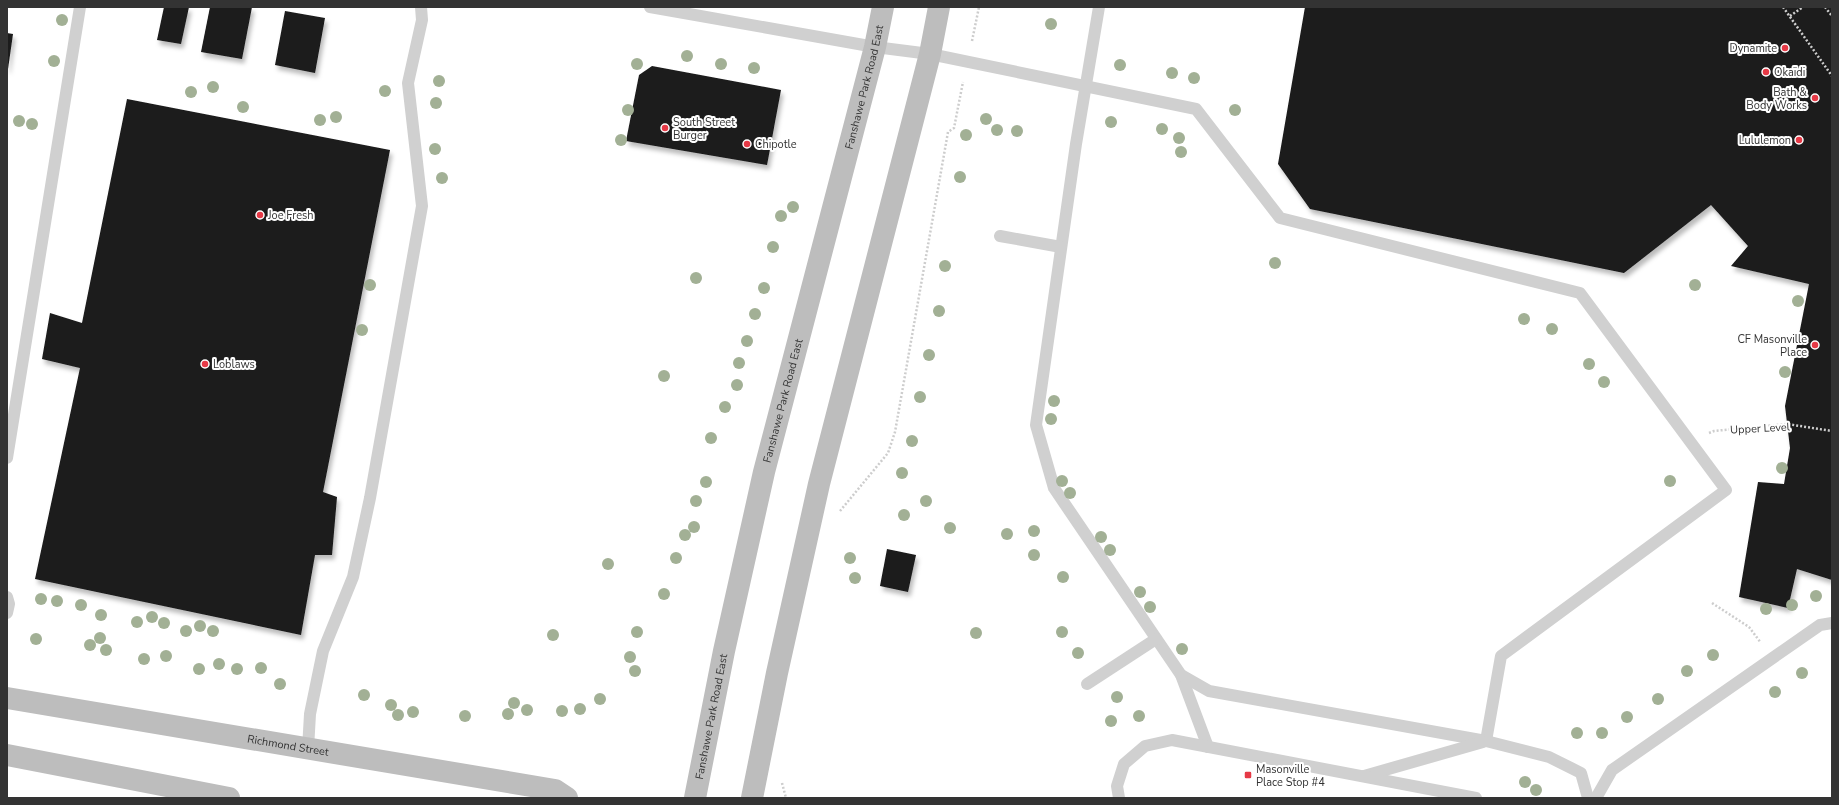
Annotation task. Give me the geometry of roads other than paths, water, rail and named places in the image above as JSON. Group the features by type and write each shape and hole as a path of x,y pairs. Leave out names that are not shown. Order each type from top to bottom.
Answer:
{"main road":[{"name":"Fanshawe Park Road East","path":"695,798 724,651 764,472 875,47 883,7"},
{"path":"752,798 777,673 819,484 930,54 939,7"},
{"name":"Richmond Street","path":"7,698 555,790 567,798"},
{"path":"7,755 229,798"}],"lane":[{"path":"7,458 80,7"},
{"path":"308,749 310,714 323,651 353,577 370,498 421,213 422,206 408,83 422,20 421,7"},
{"path":"650,7 875,47 930,54 967,63 1196,109 1280,218 1580,293 1726,490 1501,656 1486,741"},
{"path":"1099,7 1085,86 1036,425 1054,488 1181,676 1208,747"},
{"path":"1000,236 1061,247"},
{"path":"7,597 9,604 7,613"},
{"path":"1596,798 1612,770 1820,625 1832,623"},
{"path":"1087,684 1156,639"},
{"path":"1181,676 1209,691 1486,741 1549,757 1580,773 1588,798"},
{"path":"1119,798 1117,786 1124,764 1146,746 1172,740 1476,798"},
{"path":"1362,776 1486,741"}],"place":[{"name":"Dynamite","path":"1785,48"},
{"name":"Okaïdi","path":"1766,72"},
{"name":"Bath & Body Works","path":"1815,98"},
{"name":"South Street Burger","path":"665,128"},
{"name":"Lululemon","path":"1799,140"},
{"name":"Chipotle","path":"747,144"},
{"name":"Joe Fresh","path":"260,215"},
{"name":"CF Masonville Place","path":"1815,345"},
{"name":"Loblaws","path":"205,364"},
{"name":"Masonville Place Stop #4","path":"1248,775"}]}
